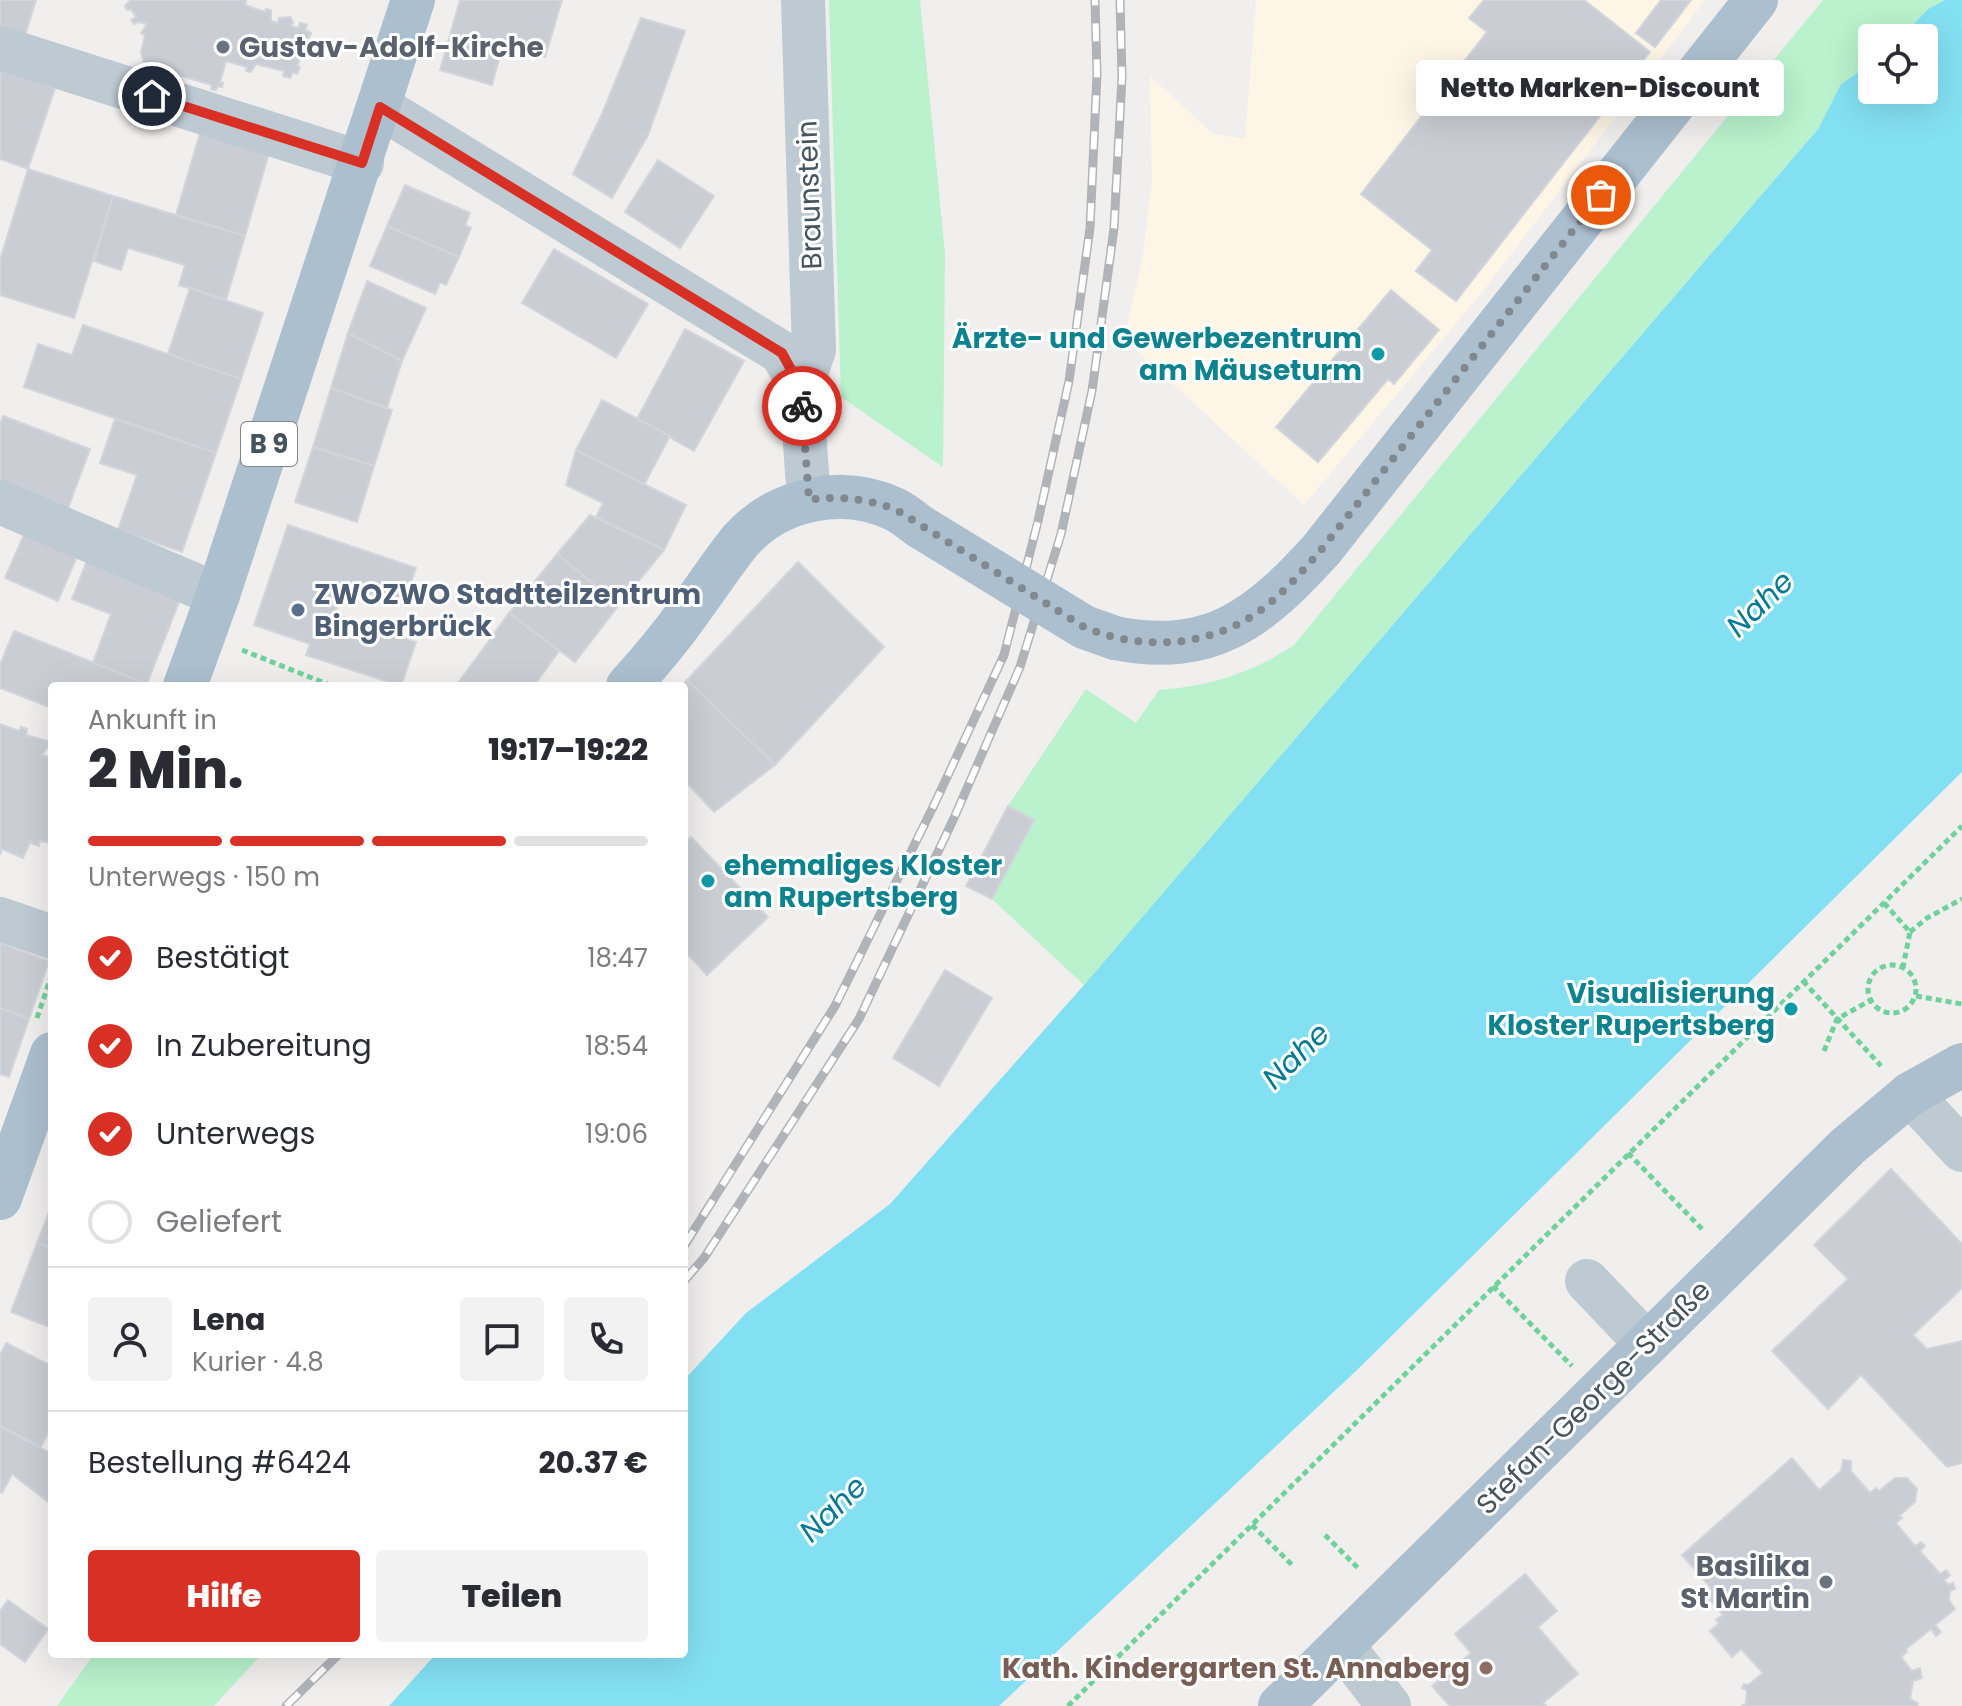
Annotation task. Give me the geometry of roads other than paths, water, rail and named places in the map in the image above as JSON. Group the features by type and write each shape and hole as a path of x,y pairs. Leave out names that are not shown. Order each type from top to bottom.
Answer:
{"main road":[{"name":"B 9","path":"186,682 362,163 413,0"},
{"path":"632,682 655,657 743,538 763,520 786,508 826,497 870,500 895,509 1084,627 1115,638 1150,643 1199,638 1247,619 1290,585 1341,526 1756,0"},
{"path":"0,1198 48,1065"},
{"name":"Stefan-George-Straße","path":"1280,1706 1848,1146 1910,1094 1962,1065"}],"street":[{"name":"Braunstein","path":"801,388 814,350 803,0"},
{"path":"0,48 362,163"},
{"path":"380,107 782,353 801,388 809,500"},
{"path":"0,502 211,614"},
{"path":"0,919 48,936"},
{"path":"1910,1094 1962,1150"},
{"path":"1587,1281 1647,1344"},
{"path":"1342,1645 1389,1706"}],"water":[{"name":"Nahe","path":"1945,0 1962,0 1962,772 1357,1370 999,1706 389,1706 432,1658 688,1658 688,1376 746,1313 890,1204 1084,985 1818,129 1841,84 1858,72 1858,104 1938,104 1938,24 1914,24 1928,9"}],"railway":[{"path":"688,1240 835,1006 1004,655 1069,381 1090,228 1097,74 1095,0"},
{"path":"688,1276 704,1258 859,1019 954,818 1020,667 1061,534 1092,391 1114,228 1122,77 1120,0"},
{"path":"286,1706 335,1658"}],"place":[{"name":"Gustav-Adolf-Kirche","path":"223,47"},
{"name":"Netto Marken-Discount","path":"1601,195"},
{"name":"Ärzte- und Gewerbezentrum am Mäuseturm","path":"1378,354"},
{"name":"ZWOZWO Stadtteilzentrum Bingerbrück","path":"298,610"},
{"name":"ehemaliges Kloster am Rupertsberg","path":"708,881"},
{"name":"Visualisierung Kloster Rupertsberg","path":"1791,1009"},
{"name":"Basilika St Martin","path":"1826,1582"},
{"name":"Kath. Kindergarten St. Annaberg","path":"1486,1668"}]}
